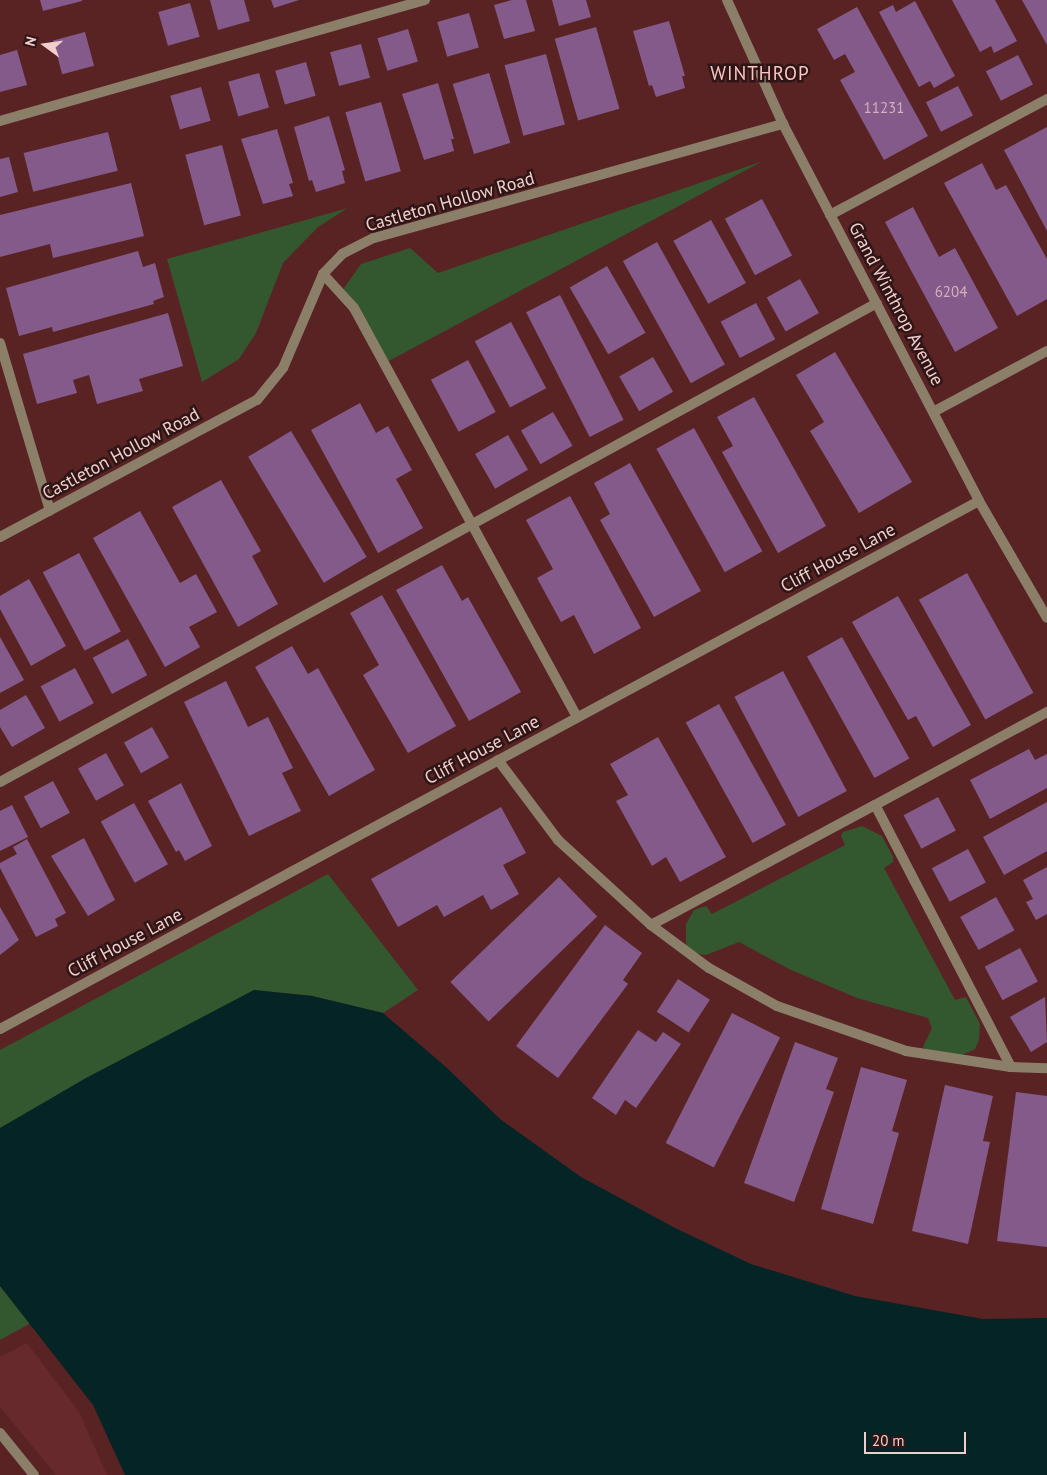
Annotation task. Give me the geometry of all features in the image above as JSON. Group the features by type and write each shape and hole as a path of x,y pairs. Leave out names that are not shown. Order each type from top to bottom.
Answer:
{"street":[{"path":"0,121 425,0"},
{"name":"Grand Winthrop Avenue","path":"727,0 783,124 830,216 935,411 979,501 1047,618"},
{"path":"830,216 1047,99"},
{"name":"Castleton Hollow Road","path":"0,537 257,400 283,368 323,274 342,254 374,238 783,124"},
{"path":"323,274 354,308 577,717"},
{"path":"0,782 473,527 877,303"},
{"path":"0,343 50,510"},
{"path":"935,411 1047,351"},
{"name":"Cliff House Lane","path":"0,1029 979,501"},
{"path":"651,925 1047,712"},
{"path":"498,760 558,840 651,925 709,968 776,1006 906,1051 1011,1067 1047,1068"},
{"path":"875,805 1011,1067"},
{"path":"0,1433 34,1475"}],"shaded area":[{"path":"27,1343 79,1412 107,1475 56,1475 0,1407 0,1357"}],"green space":[{"path":"763,161 385,363 342,291 361,264 410,248 438,273"},
{"path":"348,208 318,227 283,263 256,333 239,359 202,382 167,259"},
{"path":"862,826 882,836 893,857 893,862 884,868 955,1000 966,997 980,1024 979,1040 975,1049 969,1052 958,1056 926,1050 923,1047 932,1028 928,1018 857,998 789,969 739,942 706,955 696,954 686,946 686,924 694,910 706,906 712,914 845,845 841,836 843,832"},
{"path":"328,874 418,990 383,1013 312,996 254,990 0,1128 0,1050"},
{"path":"0,1286 31,1323 0,1340"}],"water":[{"path":"254,990 312,996 383,1013 446,1067 500,1119 581,1177 675,1228 751,1264 855,1296 983,1319 1047,1318 1047,1475 125,1475 93,1405 0,1286 0,1128 86,1078"}],"building":[{"path":"40,0 82,0 82,1 43,11"},
{"path":"210,0 244,0 250,21 218,30"},
{"path":"271,0 299,0 274,8"},
{"path":"512,0 526,0 535,31 504,39 494,5"},
{"path":"552,0 586,0 591,17 559,26"},
{"path":"952,0 995,0 1017,41 994,53 991,46 980,52"},
{"path":"1022,0 1047,0 1047,45"},
{"path":"915,1 955,76 934,88 930,81 919,87 879,12 893,5 896,12"},
{"path":"190,3 200,37 168,46 158,12"},
{"path":"857,7 928,136 884,160 840,80 855,72 845,54 834,60 817,29"},
{"path":"469,13 479,48 447,57 437,22"},
{"path":"669,21 685,76 682,76 685,88 656,97 652,85 649,86 633,31"},
{"path":"596,27 619,109 578,121 555,39"},
{"path":"408,29 418,62 387,71 377,38"},
{"path":"85,32 94,66 62,74 53,41"},
{"path":"361,44 370,78 339,86 330,52"},
{"path":"17,50 27,85 0,92 0,55"},
{"path":"546,54 565,125 523,136 504,65"},
{"path":"1018,55 1033,84 1001,101 986,71"},
{"path":"306,62 316,96 285,104 275,71"},
{"path":"259,73 269,108 238,116 228,82"},
{"path":"489,73 510,143 474,154 453,84"},
{"path":"438,83 454,139 451,139 454,151 424,160 402,94"},
{"path":"958,86 973,115 941,132 926,102"},
{"path":"201,87 211,121 180,129 170,96"},
{"path":"381,102 401,171 365,181 345,112"},
{"path":"329,116 345,170 342,171 345,183 316,192 312,180 309,181 294,127"},
{"path":"1047,127 1047,231 1004,150"},
{"path":"277,129 293,183 289,184 293,196 263,204 241,139"},
{"path":"108,132 118,171 33,192 24,153"},
{"path":"222,145 241,216 204,225 185,155"},
{"path":"9,157 18,192 0,197 0,159"},
{"path":"982,163 996,190 1006,185 1047,259 1047,299 1017,316 944,183"},
{"path":"131,183 144,236 53,258 50,244 0,257 0,215"},
{"path":"762,199 792,256 755,275 725,219"},
{"path":"913,207 939,257 955,248 998,328 955,352 885,222"},
{"path":"711,220 746,283 708,304 673,241"},
{"path":"657,242 725,364 691,383 623,261"},
{"path":"138,251 143,267 155,263 164,297 153,301 154,304 53,332 52,327 19,336 6,288"},
{"path":"607,266 646,333 608,354 570,288"},
{"path":"800,279 819,313 786,332 767,297"},
{"path":"560,295 624,420 590,437 526,312"},
{"path":"756,303 775,339 740,358 721,322"},
{"path":"168,313 183,366 139,379 143,391 97,404 89,375 73,380 77,393 37,404 23,354"},
{"path":"511,322 546,388 510,407 475,341"},
{"path":"835,352 912,482 859,513 810,431 824,422 796,375"},
{"path":"653,357 673,392 639,411 619,377"},
{"path":"468,360 496,412 459,432 431,380"},
{"path":"754,397 826,526 778,553 722,452 733,446 717,417"},
{"path":"360,403 376,433 388,426 412,470 396,479 423,528 378,553 311,430"},
{"path":"553,412 572,446 540,464 521,431"},
{"path":"694,428 762,551 725,572 656,449"},
{"path":"291,431 367,557 324,583 248,457"},
{"path":"508,435 528,470 495,489 475,454"},
{"path":"630,463 701,591 654,617 600,520 610,514 594,483"},
{"path":"221,480 261,551 252,556 278,604 238,627 172,507"},
{"path":"570,496 641,628 594,654 574,615 561,622 537,578 553,569 526,520"},
{"path":"140,511 180,583 196,574 217,612 189,627 200,647 165,667 93,538"},
{"path":"79,553 121,632 85,651 43,572"},
{"path":"442,565 462,601 468,597 521,692 469,721 396,590"},
{"path":"967,573 1033,693 985,719 919,600"},
{"path":"29,579 66,646 31,666 0,609 0,596"},
{"path":"382,595 456,726 408,753 363,675 379,665 350,613"},
{"path":"898,596 971,725 933,747 916,716 908,720 852,622"},
{"path":"0,637 24,680 0,693"},
{"path":"842,637 909,759 874,778 807,656"},
{"path":"128,639 147,675 112,694 93,658"},
{"path":"292,646 308,674 318,668 375,770 329,796 255,667"},
{"path":"75,668 94,703 59,722 41,686"},
{"path":"783,671 847,791 798,817 734,697"},
{"path":"226,681 248,727 268,717 293,768 282,773 301,811 249,836 184,702"},
{"path":"26,695 45,728 12,747 0,727 0,710"},
{"path":"719,704 786,825 753,843 686,722"},
{"path":"152,727 169,758 141,773 124,743"},
{"path":"658,737 726,857 680,882 666,857 652,866 616,801 628,795 610,764"},
{"path":"1029,749 1035,760 1047,754 1047,788 990,819 970,780"},
{"path":"106,753 124,785 96,801 78,769"},
{"path":"53,781 70,813 41,828 24,796"},
{"path":"181,783 212,846 185,861 179,850 176,852 148,801"},
{"path":"938,797 956,831 921,849 904,815"},
{"path":"1047,802 1047,851 1004,875 983,837"},
{"path":"134,803 168,864 135,883 101,821"},
{"path":"12,805 28,837 0,851 0,811"},
{"path":"501,807 526,853 503,865 519,894 491,910 483,895 444,917 437,905 398,927 371,879"},
{"path":"84,838 115,900 88,916 51,856"},
{"path":"27,839 66,913 55,919 58,926 36,937 0,868 0,863 17,854 13,847"},
{"path":"968,849 986,883 950,902 932,868"},
{"path":"1047,867 1047,914 1036,920 1026,902 1033,899 1023,880"},
{"path":"559,877 597,917 489,1021 450,982"},
{"path":"996,897 1014,930 979,950 960,917"},
{"path":"0,907 19,940 0,955"},
{"path":"605,925 642,953 623,980 628,984 558,1078 516,1046"},
{"path":"1020,948 1038,982 1003,1000 985,967"},
{"path":"678,979 710,1000 689,1032 657,1012"},
{"path":"1045,997 1047,1042 1031,1052 1010,1017"},
{"path":"732,1013 780,1038 714,1168 666,1143"},
{"path":"638,1030 656,1042 663,1032 681,1044 636,1108 625,1100 616,1115 592,1098"},
{"path":"795,1042 838,1058 826,1089 834,1092 794,1202 744,1183"},
{"path":"861,1067 907,1080 892,1131 899,1133 873,1224 821,1209"},
{"path":"945,1085 993,1096 983,1141 990,1142 968,1244 912,1231"},
{"path":"1016,1092 1047,1096 1047,1247 997,1241"}],"district":[{"name":"WINTHROP","path":"760,74"}]}
